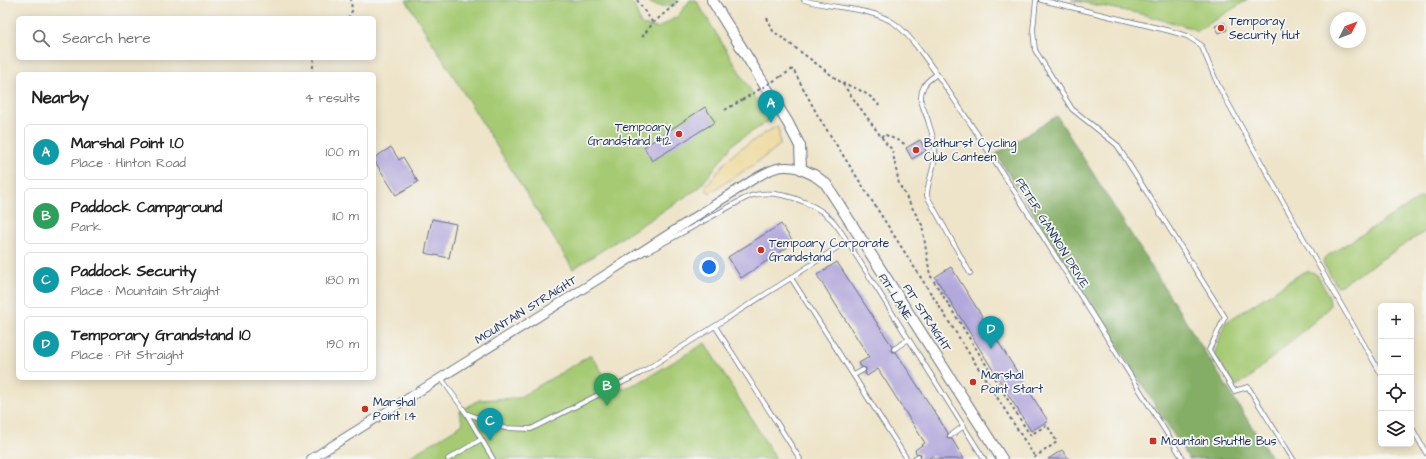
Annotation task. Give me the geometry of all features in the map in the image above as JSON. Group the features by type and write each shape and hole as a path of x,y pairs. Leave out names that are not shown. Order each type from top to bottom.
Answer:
{"street":[{"path":"712,0 797,140 800,146 801,169"},
{"name":"MOUNTAIN STRAIGHT","path":"310,459 754,179 775,168 791,167 801,169"},
{"name":"PIT STRAIGHT","path":"801,169 810,172 819,178 831,192 1002,459"}],"lane":[{"name":"PETER GANNON DRIVE","path":"804,0 870,13 882,17 895,23 908,36 937,74 999,167 1183,459"},
{"path":"1036,0 1033,30 1036,50 1072,109 1117,146 1121,152 1225,318 1209,350 1234,391 1248,387 1293,459"},
{"path":"1041,0 1170,31 1187,36 1201,45 1218,85 1315,260 1378,369"},
{"path":"937,74 924,85 921,94 921,104 929,124 935,150 934,165 927,186 927,196 970,273"},
{"name":"PIT LANE","path":"604,275 705,222 740,201 754,195 777,195 807,203 830,219 848,241 984,459"},
{"path":"466,413 504,428 531,428 639,374 848,241"},
{"path":"791,278 907,459"},
{"path":"715,326 800,459"},
{"path":"894,349 909,339"},
{"path":"854,375 863,370"},
{"path":"440,378 466,413 480,440 493,459"},
{"path":"950,436 964,426"},
{"path":"1414,431 1426,453"},
{"path":"448,459 480,440"},
{"path":"914,459 918,456"}],"path":[{"path":"349,16 352,11 351,0"},
{"path":"637,0 653,23"},
{"path":"642,37 653,23 680,0"},
{"path":"725,110 793,69 818,116 1035,458 1057,442 1047,425 1030,435 930,275 922,225 899,184 892,149 881,137 842,83 773,31 767,18"},
{"path":"312,72 314,60"},
{"path":"842,83 856,88 872,97 879,105"},
{"path":"881,137 884,134 905,144"}],"green space":[{"path":"406,0 629,0 634,5 641,25 658,28 678,16 690,0 696,0 769,121 734,143 699,188 573,269"},
{"path":"647,0 678,0 675,5 664,6 650,3"},
{"path":"1071,0 1247,0 1197,31 1192,28 1141,14"},
{"path":"1057,116 1272,459 1189,459 996,154"},
{"path":"1422,197 1426,199 1426,231 1341,285 1337,286 1323,263 1324,258"},
{"path":"1308,271 1318,276 1329,297 1330,305 1326,311 1248,379 1236,386 1214,355 1225,323 1302,273"},
{"path":"705,343 776,459 406,459 463,424 459,412 479,400 518,398 591,355 608,381 622,389 640,382"}],"sand":[{"path":"777,126 780,145 755,164 709,193 705,188 727,160 740,149"}],"building":[{"name":"Temporay Security Hut","path":"1224,23 1227,30 1219,33 1215,26"},
{"name":"Tempoary Grandstand #12","path":"705,107 715,122 652,161 644,147"},
{"name":"Bathurst Cycling Club Canteen","path":"920,140 926,151 912,159 906,148"},
{"path":"391,147 399,160 403,157 418,182 396,195 376,163 376,157"},
{"path":"432,219 456,224 449,258 425,253"},
{"name":"Tempoary Corporate Grandstand","path":"781,224 794,243 741,278 728,257"},
{"path":"837,262 892,346 891,351 896,352 948,433 947,438 952,439 964,459 935,459 933,456 927,459 920,459 921,454 916,453 915,450 925,443 878,369 867,376 865,373 866,368 861,367 859,363 869,357 817,275"},
{"path":"951,267 1048,421 1031,431 935,277"},
{"path":"1062,450 1069,459 1048,459"}],"place":[{"name":"Temporay Security Hut","path":"1221,28"},
{"name":"Marshal Point 1.0","path":"771,123"},
{"name":"Tempoary Grandstand #12","path":"679,134"},
{"name":"Bathurst Cycling Club Canteen","path":"916,150"},
{"name":"Tempoary Corporate Grandstand","path":"761,250"},
{"name":"Temporary Grandstand 10","path":"991,349"},
{"name":"Marshal Point Start","path":"973,382"},
{"name":"Paddock Campground","path":"607,406"},
{"name":"Marshal Point 1.4","path":"365,409"},
{"name":"Paddock Security","path":"490,441"},
{"name":"Mountain Shuttle Bus","path":"1153,441"}]}
